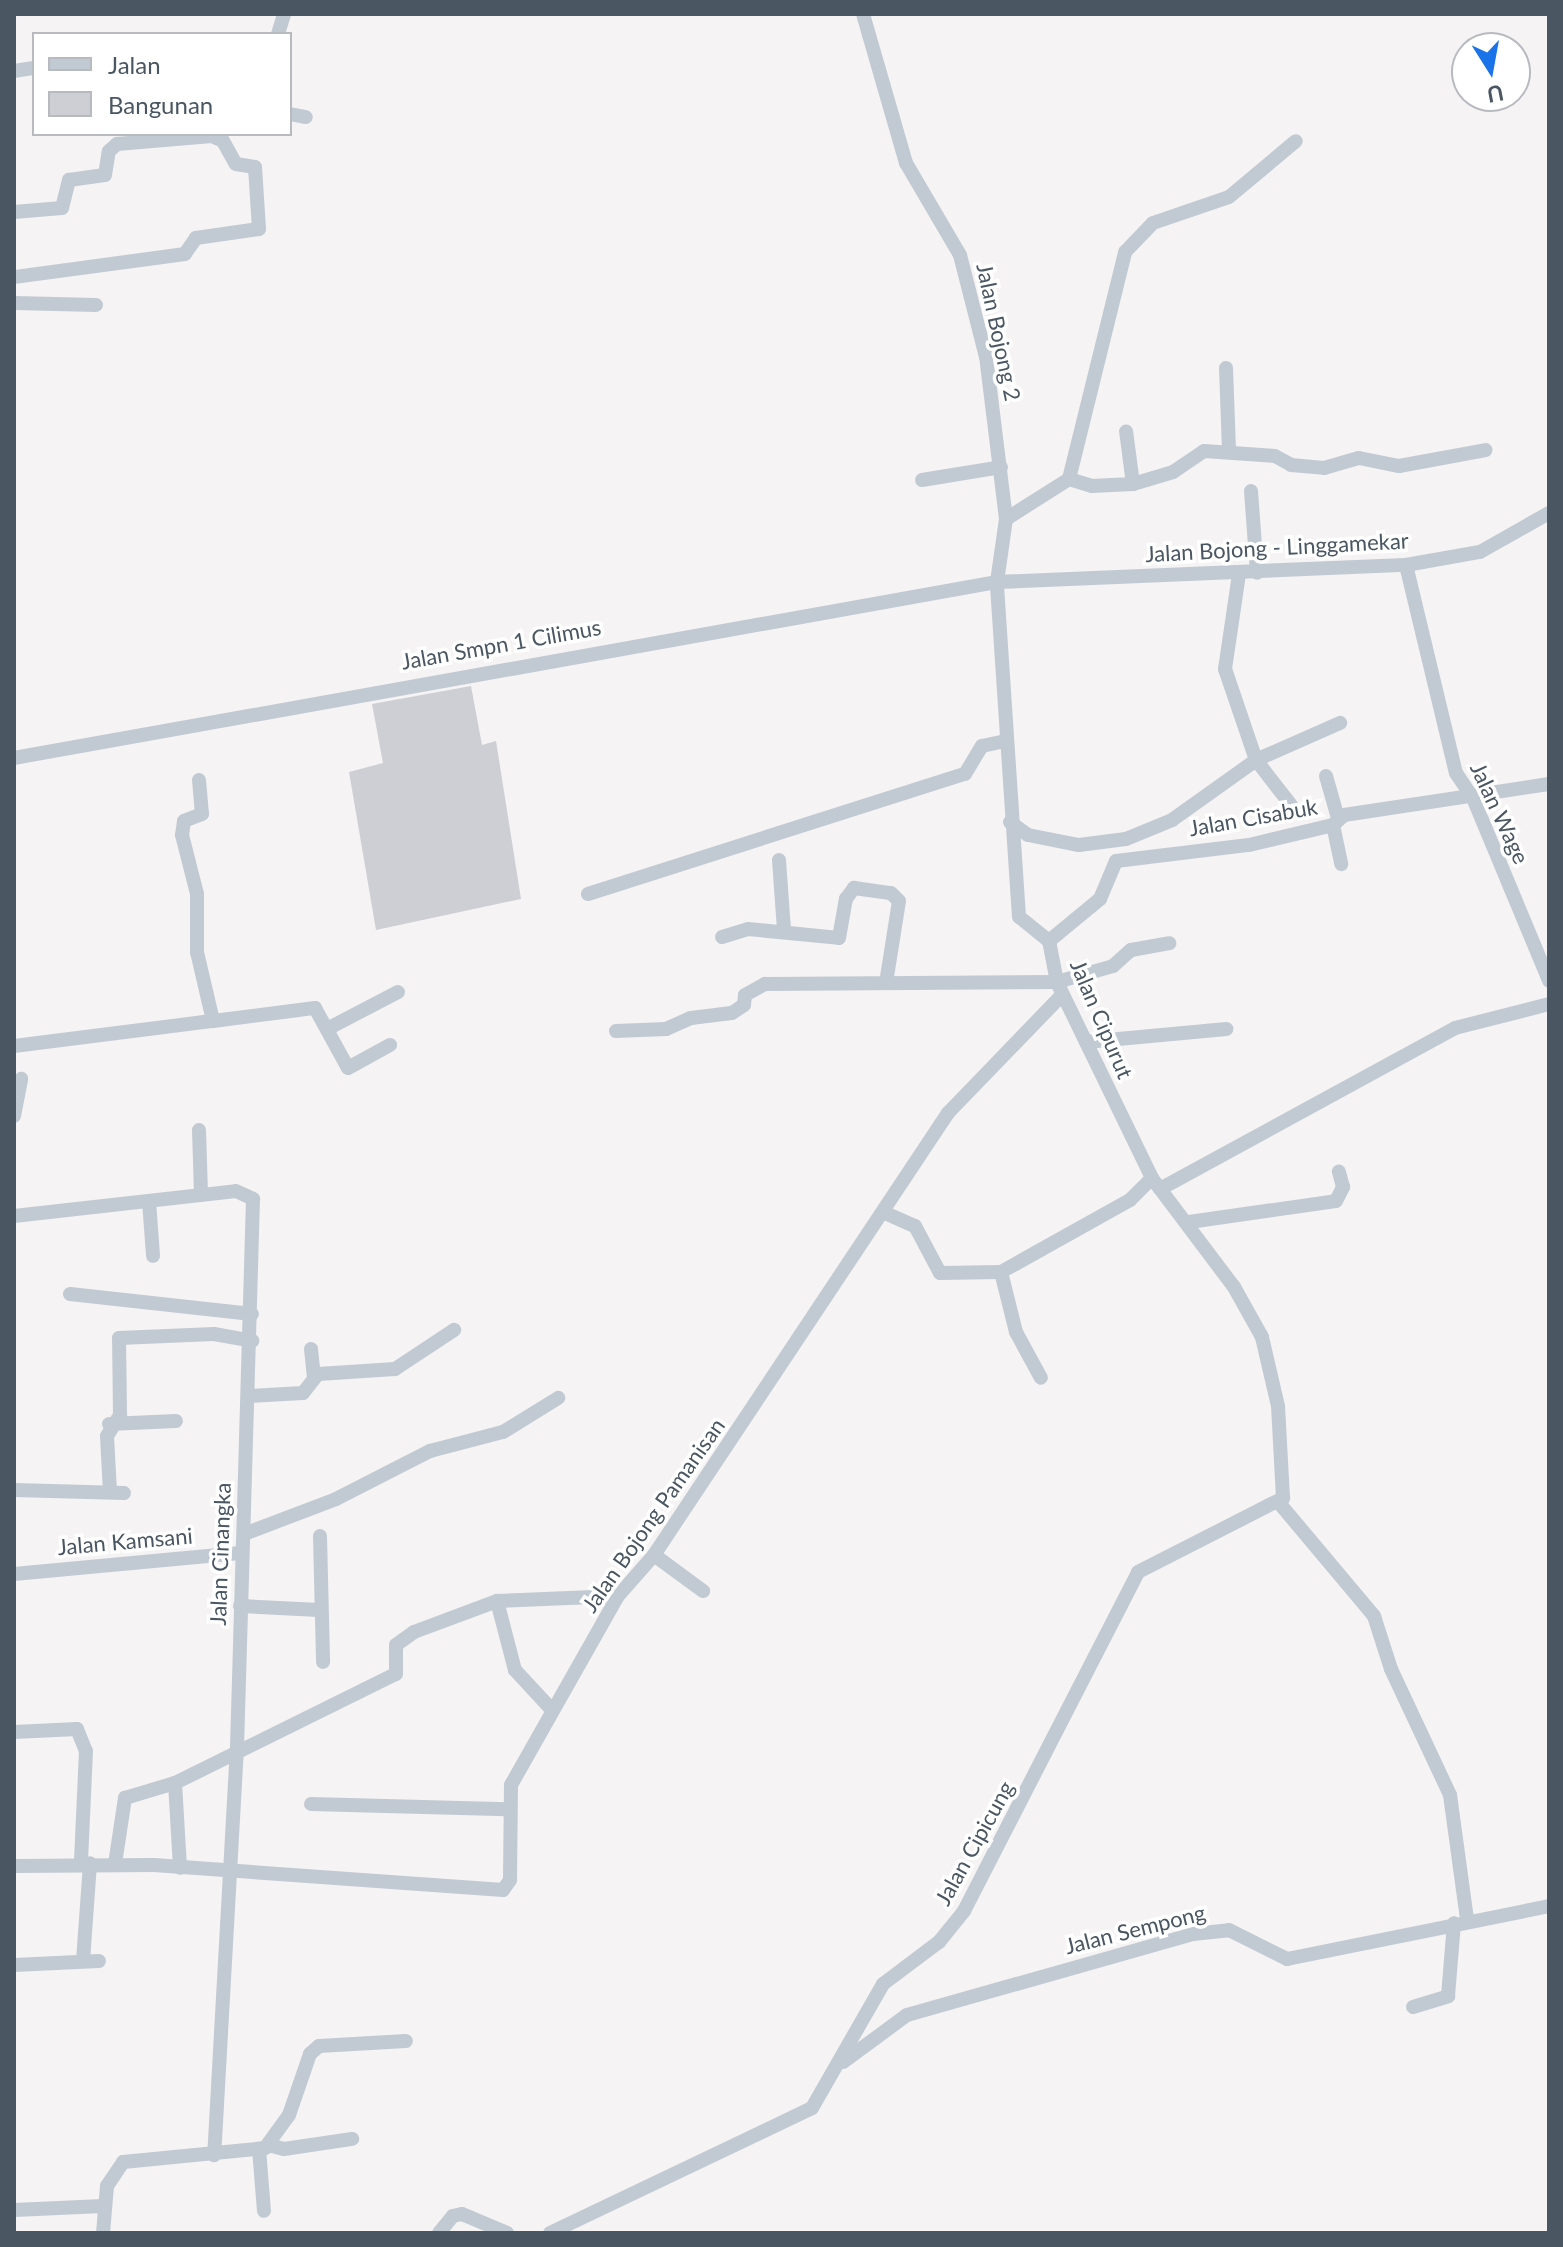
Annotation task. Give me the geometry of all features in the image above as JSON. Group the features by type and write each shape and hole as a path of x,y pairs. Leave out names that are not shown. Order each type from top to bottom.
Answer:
{"street":[{"name":"Jalan Bojong 2","path":"863,14 905,156 960,255 974,300 1001,467 1006,519 997,582"},
{"path":"292,114 306,117"},
{"path":"14,212 62,208 69,180 105,175 117,144 221,136 236,164 255,167 258,231 196,238 185,254 14,277"},
{"path":"1006,519 1069,479 1125,252 1153,223 1229,197 1296,141"},
{"path":"14,303 96,305"},
{"path":"1226,368 1229,451"},
{"path":"1126,431 1133,484"},
{"path":"1069,479 1092,486 1133,484 1173,472 1197,453 1229,451 1324,468 1359,458 1399,466 1486,450"},
{"path":"922,480 1001,467"},
{"path":"1251,491 1257,573"},
{"name":"Jalan Bojong - Linggamekar","path":"997,582 1406,565 1489,549 1549,513"},
{"name":"Jalan Wage","path":"1406,565 1456,773 1473,798 1549,981"},
{"path":"1239,574 1225,669 1256,760 1291,805"},
{"name":"Jalan Cipurut","path":"997,582 1010,822 1019,917 1049,941 1060,988 1156,1184 1189,1222 1262,1337 1274,1370 1283,1467 1280,1504"},
{"name":"Jalan Smpn 1 Cilimus","path":"14,758 997,582"},
{"path":"1010,822 1028,835 1079,845 1126,839 1162,826 1256,760 1340,723"},
{"path":"588,894 965,774 982,746 1005,741"},
{"path":"1326,776 1341,864"},
{"path":"199,780 202,814 184,821 182,835 193,873 197,952 213,1021"},
{"name":"Jalan Cisabuk","path":"1049,941 1100,899 1116,861 1249,845 1335,822 1549,784"},
{"path":"779,860 784,929"},
{"path":"722,937 748,929 784,929 839,938 846,899 854,888 891,893 899,901 886,983"},
{"path":"616,1031 666,1029 691,1018 732,1013 754,987 765,984 886,983 1060,988 1113,966 1131,950 1169,943"},
{"name":"Jalan Bojong Pamanisan","path":"14,1866 115,1864 498,1893 510,1880 507,1809 520,1765 618,1596 654,1555 948,1113 1060,988"},
{"path":"327,1029 398,992"},
{"path":"883,1212 915,1226 940,1273 1001,1272 1040,1256 1156,1184 1455,1028 1549,1004"},
{"path":"14,1046 311,1008 327,1029 348,1068 390,1045"},
{"path":"1086,1042 1226,1029"},
{"path":"14,1116 21,1079"},
{"path":"199,1130 201,1195"},
{"path":"1189,1222 1336,1201 1343,1187 1339,1172"},
{"name":"Jalan Cinangka","path":"14,1216 236,1191 253,1199 252,1341 244,1534 240,1553 237,1747 227,1873 214,2155"},
{"path":"149,1201 153,1256"},
{"path":"1001,1272 1016,1332 1041,1378"},
{"path":"70,1294 252,1314"},
{"path":"314,1376 395,1369 454,1330"},
{"path":"109,1424 120,1415 119,1338 214,1334 252,1341"},
{"path":"248,1396 303,1393 314,1376 311,1349"},
{"path":"244,1534 336,1499 430,1451 503,1432 558,1398"},
{"path":"109,1424 176,1421"},
{"path":"14,1490 117,1493 109,1424"},
{"path":"1280,1504 1371,1608 1391,1669 1450,1795 1461,1921 1448,1996 1413,2007"},
{"name":"Jalan Cipicung","path":"550,2233 763,2129 799,2119 847,2059 883,1984 939,1942 964,1911 1138,1572 1280,1504"},
{"path":"320,1536 319,1610 323,1662"},
{"name":"Jalan Kamsani","path":"14,1574 240,1553"},
{"path":"654,1555 703,1591"},
{"path":"115,1864 125,1798 175,1783 237,1747 396,1674 400,1641 497,1601 618,1596"},
{"path":"497,1601 515,1670 552,1710"},
{"path":"240,1606 319,1610"},
{"path":"14,1732 77,1729 86,1751 83,1961"},
{"path":"175,1783 180,1868"},
{"path":"311,1804 507,1809"},
{"name":"Jalan Sempong","path":"847,2059 907,2015 1193,1934 1229,1930 1287,1959 1461,1921 1549,1906"},
{"path":"14,1965 99,1961"},
{"path":"264,2211 264,2147 289,2115 310,2054 319,2046 406,2041"},
{"path":"103,2233 103,2206 123,2162 214,2155 264,2147 284,2149 352,2139"},
{"path":"14,2210 103,2206"},
{"path":"439,2233 453,2216 462,2214 476,2223 507,2233"}],"building":[{"path":"471,686 482,745 496,741 521,899 376,930 349,772 383,763 372,704"}]}
